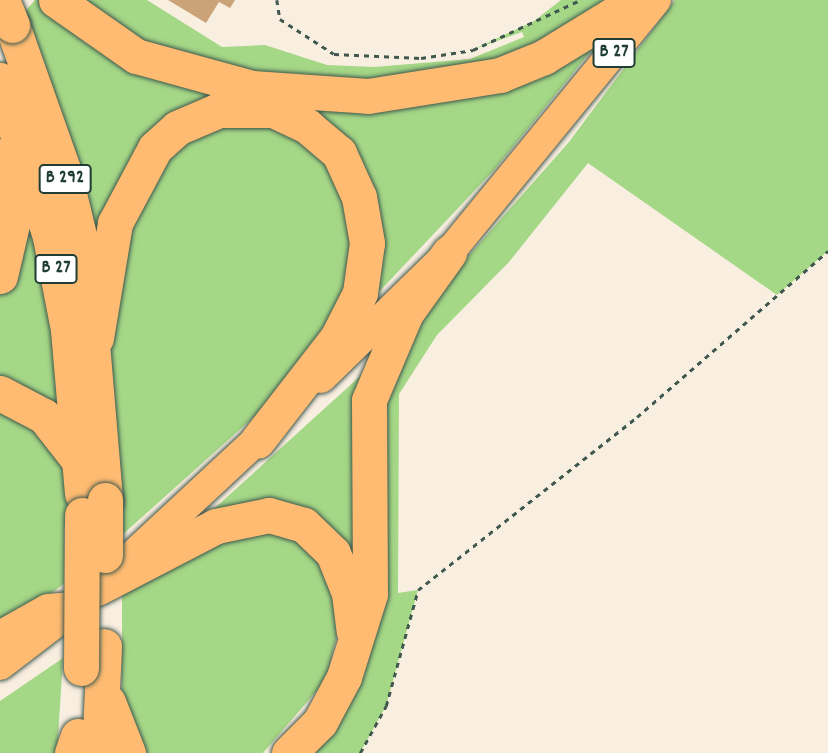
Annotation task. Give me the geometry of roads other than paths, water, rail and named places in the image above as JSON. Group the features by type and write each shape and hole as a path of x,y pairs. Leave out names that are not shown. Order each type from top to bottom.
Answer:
{"highway":[{"path":"56,0 136,56 252,88 368,96 500,75 544,57 637,0"},
{"name":"B 292","path":"7,13 63,169 96,338 94,508"},
{"path":"0,80 13,184 13,220 0,276"},
{"name":"B 27","path":"0,80 50,237 81,463 94,508 96,662 81,749"},
{"path":"96,338 115,223 155,148 177,128 219,110 273,110 307,126 339,153 359,197 367,243 360,293 337,338 257,441"},
{"path":"289,753 320,722 356,641 370,594 369,400 406,313 449,253"},
{"path":"0,393 44,416 81,463"},
{"path":"0,638 48,611 85,599 216,526 269,515 304,525 333,553 349,593 356,641"},
{"path":"96,662 110,712 128,753"}],"main road":[{"name":"B 27","path":"0,665 85,599 257,441 449,253 656,0"}]}
